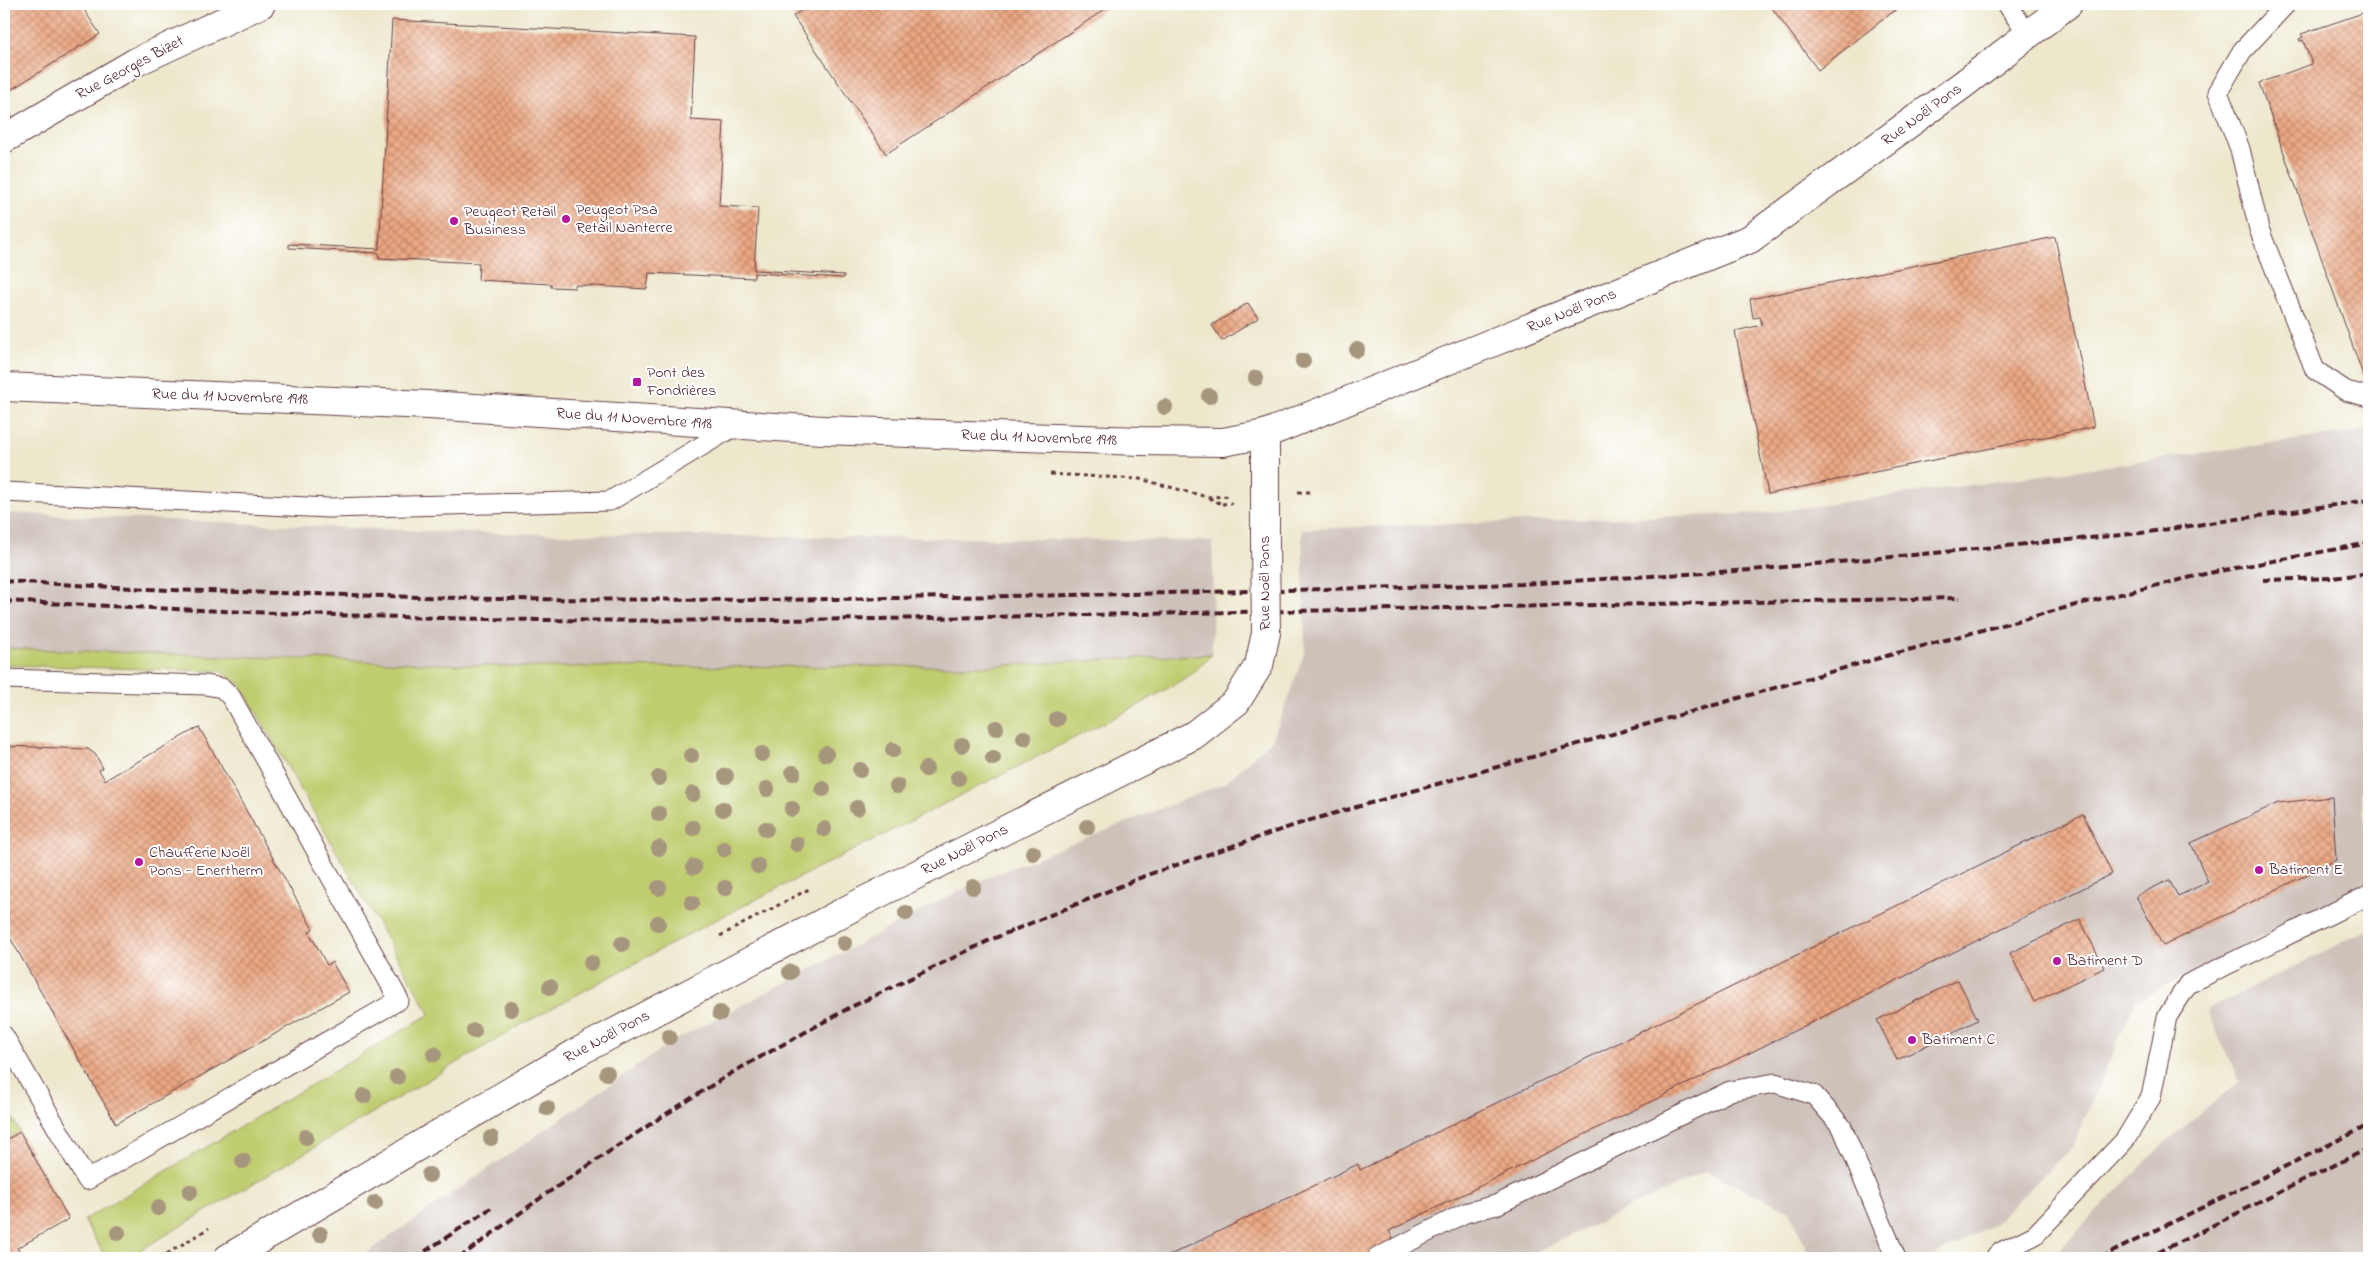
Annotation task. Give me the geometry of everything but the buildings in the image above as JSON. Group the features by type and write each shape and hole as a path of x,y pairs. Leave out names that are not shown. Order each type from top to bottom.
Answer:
{"street":[{"name":"Rue Georges Bizet","path":"7,130 136,62 261,4"},
{"name":"Rue Noël Pons","path":"228,1258 576,1053 866,900 1194,735 1236,702 1259,665 1266,634 1265,434 1750,239 1817,192 2068,4"},
{"name":"Rue du 11 Novembre 1918","path":"4,387 428,405 736,426 1141,441 1223,442 1265,434"}],"lane":[{"path":"2007,4 2028,35"},
{"path":"2286,4 2242,51 2218,92 2240,149 2259,229 2315,370 2346,392 2369,397"},
{"path":"4,492 328,508 610,501 736,426"},
{"path":"4,679 206,685 222,688 231,697 399,1000 87,1180 4,1036"},
{"path":"1995,1258 2001,1252 2035,1235 2126,1140 2151,1097 2167,1016 2188,984 2369,895"},
{"path":"1377,1258 1465,1213 1496,1205 1730,1091 1775,1083 1814,1094 1842,1127 1896,1258"}],"path":[{"path":"1140,479 1207,497 1232,508"},
{"path":"1207,497 1312,492"}],"shaded area":[{"path":"2369,430 2369,790 2360,792 2369,847 2369,881 2135,1002 2072,1147 1992,1226 1930,1258 1810,1258 1790,1211 1706,1171 1524,1258 359,1258 670,1043 976,882 1225,783 1273,739 1305,651 1302,529 1766,513"},
{"path":"4,513 470,533 1213,541 1212,654 989,666 527,667 4,648"},
{"path":"2369,929 2369,1258 2051,1258 2164,1143 2239,1082 2207,1010"}],"green space":[{"path":"4,648 527,667 989,666 1212,654 1190,675 1139,705 704,926 521,1025 127,1258 106,1258 84,1220 430,1014 240,684 220,671 4,665"},
{"path":"4,1103 20,1132 4,1141"}],"railway":[{"path":"4,581 168,590 492,599 775,600 1130,594 1521,584 1751,570 2141,533 2369,500"},
{"path":"459,1258 546,1194 655,1121 735,1071 849,1008 990,940 1147,875 1304,822 1897,653 2087,602 2209,573 2369,543"},
{"path":"2263,580 2333,578 2369,573"},
{"path":"4,601 367,616 635,621 881,619 1960,598"},
{"path":"2100,1258 2369,1125"},
{"path":"2147,1258 2369,1148"},
{"path":"415,1258 491,1208"}],"place":[{"name":"Peugeot Psa Retail Nanterre","path":"566,219"},
{"name":"Peugeot Retail Business","path":"454,221"},
{"name":"Pont des Fondrières","path":"637,382"},
{"name":"Chaufferie Noël Pons - Enertherm","path":"139,862"},
{"name":"Batiment E","path":"2259,870"},
{"name":"Batiment D","path":"2057,961"},
{"name":"Batiment C","path":"1912,1040"}]}
